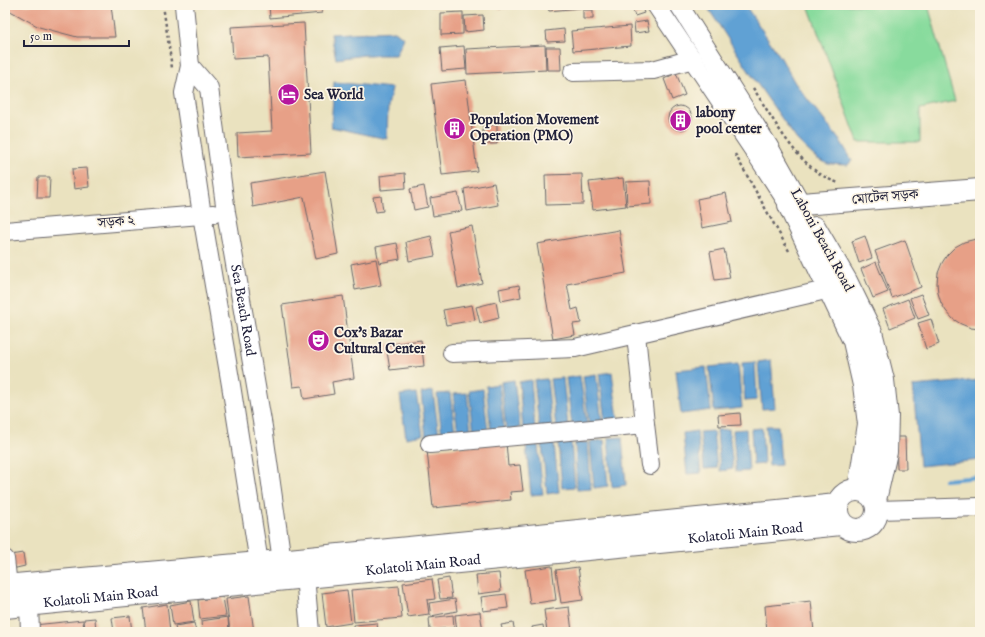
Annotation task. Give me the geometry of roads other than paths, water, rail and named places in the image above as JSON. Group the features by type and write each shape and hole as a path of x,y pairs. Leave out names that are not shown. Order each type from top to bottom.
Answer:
{"highway":[{"name":"মোটেল সড়ক","path":"795,205 980,190"},
{"name":"Laboni Beach Road","path":"795,205 830,289 854,341 864,385 868,424 871,500"},
{"name":"Laboni Beach Road","path":"795,205 846,281 871,332 882,373 887,416 886,452 871,500"},
{"path":"850,490 871,500 875,520 868,527 859,531 849,530 839,514 841,496 850,490"},
{"name":"Kolatoli Main Road","path":"6,593 259,563 637,534 839,514"},
{"name":"Kolatoli Main Road","path":"6,593 29,604 305,576 637,534"}],"street":[{"name":"Sea Beach Road","path":"184,5 190,66 184,93 202,215 232,385 259,563"},
{"name":"Laboni Beach Road","path":"656,5 756,154 795,205"},
{"name":"Laboni Beach Road","path":"680,5 768,145 795,205"},
{"path":"572,72 653,70 693,59"},
{"name":"Sea Beach Road","path":"190,66 209,88 226,212 255,381 282,561"},
{"name":"সড়ক ২","path":"5,231 226,212"},
{"path":"452,353 575,348 830,289"},
{"path":"636,334 650,465"},
{"path":"232,385 255,381"},
{"path":"430,444 645,424"},
{"path":"871,500 980,506"},
{"path":"5,559 6,593"},
{"path":"305,576 310,632"},
{"path":"29,604 30,632"}],"water":[{"path":"706,5 745,5 781,58 795,83 841,142 852,160 848,165 828,164 816,158 797,140 756,82"},
{"path":"395,31 404,38 396,55 364,55 336,59 331,34"},
{"path":"334,82 392,88 388,106 387,139 331,127"},
{"path":"771,360 775,408 762,409 758,362"},
{"path":"755,362 757,400 745,401 742,363"},
{"path":"738,364 742,408 714,411 709,367"},
{"path":"706,367 711,410 681,414 676,370"},
{"path":"612,372 618,420 605,422 599,374"},
{"path":"596,374 602,422 589,424 583,376"},
{"path":"580,376 587,424 572,426 566,378"},
{"path":"563,378 568,426 556,427 550,379"},
{"path":"547,379 552,427 539,428 534,380"},
{"path":"514,380 520,428 506,430 501,382"},
{"path":"531,380 535,428 523,429 519,382"},
{"path":"980,380 980,460 920,466 913,386"},
{"path":"499,384 504,430 491,432 486,386"},
{"path":"483,389 488,431 474,433 469,391"},
{"path":"433,391 439,436 426,437 421,393"},
{"path":"416,393 423,435 406,438 400,395"},
{"path":"450,393 455,433 442,435 437,394"},
{"path":"467,393 471,432 458,433 453,394"},
{"path":"766,426 778,426 781,465 769,466"},
{"path":"762,428 764,464 753,465 751,429"},
{"path":"729,429 733,469 720,471 717,430"},
{"path":"746,429 749,471 736,472 733,430"},
{"path":"697,431 701,473 687,474 683,433"},
{"path":"713,431 717,468 704,469 700,432"},
{"path":"622,437 626,485 612,487 608,438"},
{"path":"604,440 608,486 594,488 590,442"},
{"path":"571,442 575,487 562,488 558,443"},
{"path":"588,442 591,489 577,490 575,443"},
{"path":"554,444 559,492 547,494 542,445"},
{"path":"538,445 543,494 531,495 526,446"}],"waterway":[{"path":"945,480 980,477"}],"place":[{"name":"Sea World","path":"289,95"},
{"name":"labony pool center","path":"680,121"},
{"name":"Population Movement Operation (PMO)","path":"454,128"},
{"name":"Cox's Bazar Cultural Center","path":"318,341"}]}
